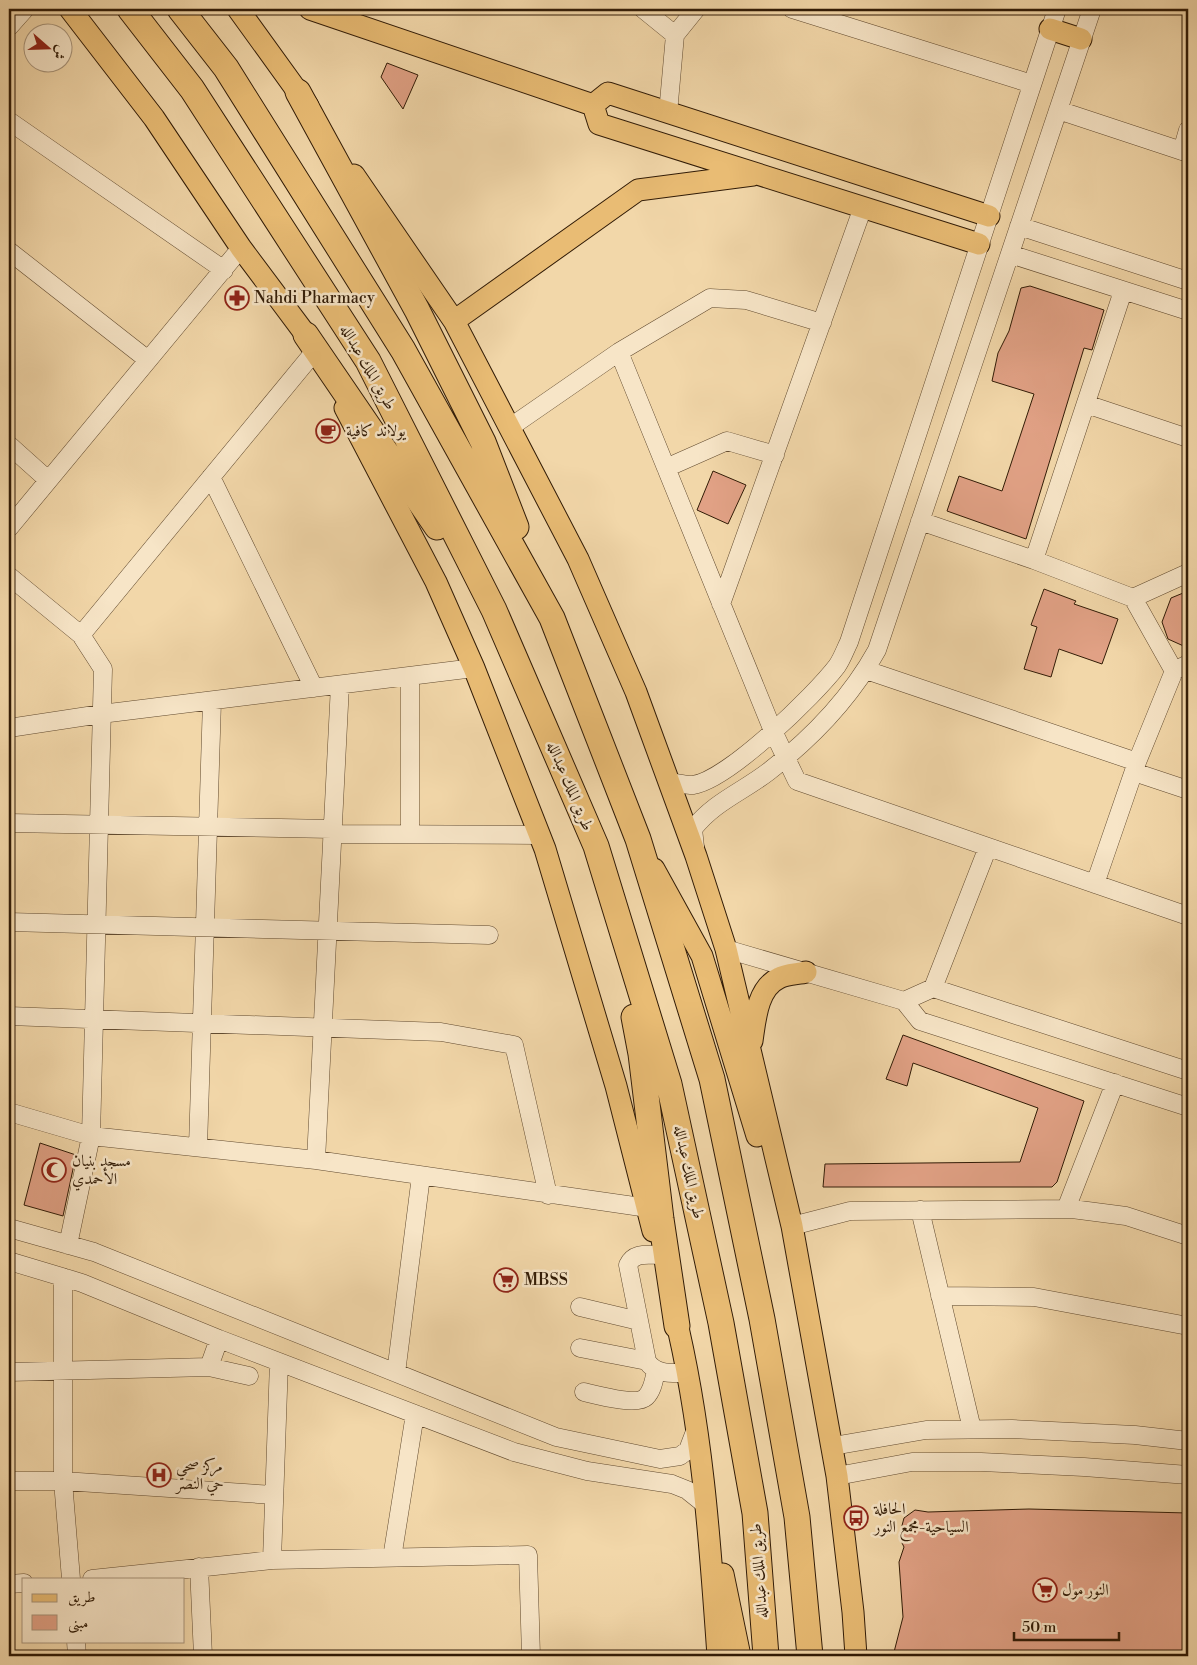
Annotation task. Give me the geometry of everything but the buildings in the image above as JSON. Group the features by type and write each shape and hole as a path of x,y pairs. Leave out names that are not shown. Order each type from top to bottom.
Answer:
{"highway":[{"name":"طريق الملك عبدالله","path":"130,9 192,89 368,360 494,610 596,846 669,1084 721,1323 755,1514 766,1656"},
{"path":"180,9 226,68 403,350 552,618"},
{"path":"298,92 418,310 483,442 638,839 712,1079 762,1319 797,1517 810,1656"},
{"path":"310,343 494,610"},
{"path":"596,846 641,1054 660,1219 678,1326"}],"main road":[{"path":"70,9 154,118 241,248 310,343 436,582 474,668 539,835 616,1086 678,1326 707,1506 718,1656"},
{"path":"238,9 298,92 454,321 578,559 636,692 670,782 726,949 792,1226 833,1446 856,1656"},
{"path":"310,9 594,106"},
{"path":"1050,29 1081,39"},
{"path":"594,106 608,93 989,216"},
{"path":"594,106 599,124 980,244"},
{"path":"454,321 638,190 761,174"},
{"path":"638,839 702,956 769,1182 792,1226"},
{"path":"751,1054 755,1015 765,989 778,978 806,972"},
{"path":"707,1506 740,1656"}],"street":[{"path":"9,27 25,9"},
{"path":"642,9 675,35"},
{"path":"668,113 675,35 696,9"},
{"path":"792,9 1032,84"},
{"path":"670,782 693,785 714,776 753,750 821,685 838,665 848,642 1057,9"},
{"path":"696,856 693,829 705,814 768,772 838,709 866,670 877,650 1092,9"},
{"path":"1058,110 1185,152 1188,130"},
{"path":"9,121 224,270"},
{"path":"721,604 863,207"},
{"path":"1019,226 1188,281"},
{"path":"9,528 241,248"},
{"path":"9,251 148,360"},
{"path":"1010,254 1188,312"},
{"path":"1034,560 1124,291"},
{"path":"510,428 619,352 710,298 746,300 822,323"},
{"path":"81,635 211,477 310,343"},
{"path":"619,352 784,758 797,781 1188,916"},
{"path":"1086,404 1188,438"},
{"path":"666,468 727,441 775,455"},
{"path":"9,445 48,480"},
{"path":"211,477 314,688"},
{"path":"920,521 1034,560 1133,598 1181,667 1136,767 1095,884"},
{"path":"1133,598 1188,573"},
{"path":"9,576 81,635 103,670 91,1136 68,1245"},
{"path":"9,728 101,714 474,668"},
{"path":"866,670 1136,767 1188,790"},
{"path":"410,676 410,834"},
{"path":"316,1160 340,685"},
{"path":"198,1147 212,701"},
{"path":"9,823 410,834 539,835"},
{"path":"933,988 988,847"},
{"path":"9,922 490,934"},
{"path":"726,949 904,1001 920,1021 1188,1107"},
{"path":"904,1001 933,988 1188,1071"},
{"path":"9,1016 441,1032 514,1045 548,1195"},
{"path":"1066,1209 1115,1083"},
{"path":"9,1112 91,1136 316,1160 648,1208"},
{"path":"396,1373 421,1176"},
{"path":"792,1226 850,1211 1066,1209 1126,1216 1188,1236"},
{"path":"920,1210 972,1429"},
{"path":"9,1228 94,1252 556,1436 626,1453 667,1458 680,1456 688,1450 696,1429"},
{"path":"584,1392 637,1402 646,1397 652,1386 651,1366 639,1321 628,1265 631,1258 636,1255 660,1256"},
{"path":"9,1261 63,1277 514,1452 581,1469 672,1484 687,1490 707,1506"},
{"path":"63,1277 63,1481 71,1578"},
{"path":"940,1296 1034,1297 1188,1326"},
{"path":"580,1307 639,1321"},
{"path":"209,1367 219,1339"},
{"path":"580,1348 686,1373"},
{"path":"272,1560 279,1362"},
{"path":"9,1372 209,1367 249,1376"},
{"path":"392,1558 415,1414"},
{"path":"833,1446 926,1430 972,1429 1135,1435 1188,1441"},
{"path":"581,1469 588,1443"},
{"path":"837,1476 912,1462 1084,1467 1188,1475"},
{"path":"9,1481 63,1481 274,1495"},
{"path":"102,1578 272,1560 528,1555 531,1656"},
{"path":"199,1568 203,1656"},
{"path":"9,1584 22,1583"},
{"path":"76,1642 77,1656"}],"place":[{"name":"Nahdi Pharmacy","path":"237,298"},
{"name":"يولاند كافية","path":"328,431"},
{"name":"مسجد بنيان الأحمدي","path":"54,1170"},
{"name":"MBSS","path":"506,1280"},
{"name":"مركز صحي حي النصر","path":"159,1475"},
{"name":"الحافلة السياحية-مجمع النور","path":"856,1518"},
{"name":"النور مول","path":"1045,1590"}]}
